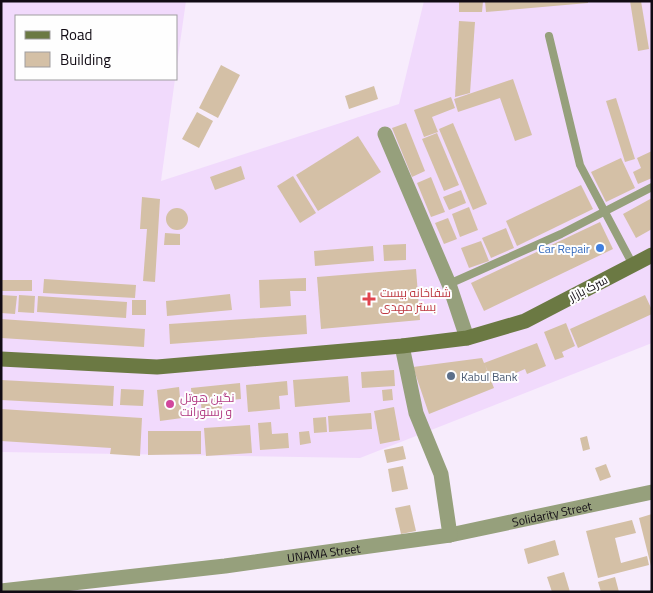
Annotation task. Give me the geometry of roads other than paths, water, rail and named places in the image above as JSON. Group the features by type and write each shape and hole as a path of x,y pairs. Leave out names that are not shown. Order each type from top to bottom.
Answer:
{"main road":[{"name":"سرک بازار","path":"1,359 157,367 402,346 467,338 525,321 652,255"}],"street":[{"path":"385,134 449,284 467,338"},
{"path":"402,346 416,413 442,474 450,535"},
{"name":"Solidarity Street","path":"450,535 652,492"},
{"name":"UNAMA Street","path":"1,591 225,566 450,535"}],"lane":[{"path":"549,36 580,165 633,264"},
{"path":"449,284 562,234 652,187"}],"place":[{"name":"Car Repair","path":"600,248"},
{"name":"شفاخانه بیست بستر مهدی","path":"369,299"},
{"name":"Kabul Bank","path":"451,376"},
{"name":"نگین هوتل و رستورانت","path":"170,404"}]}
